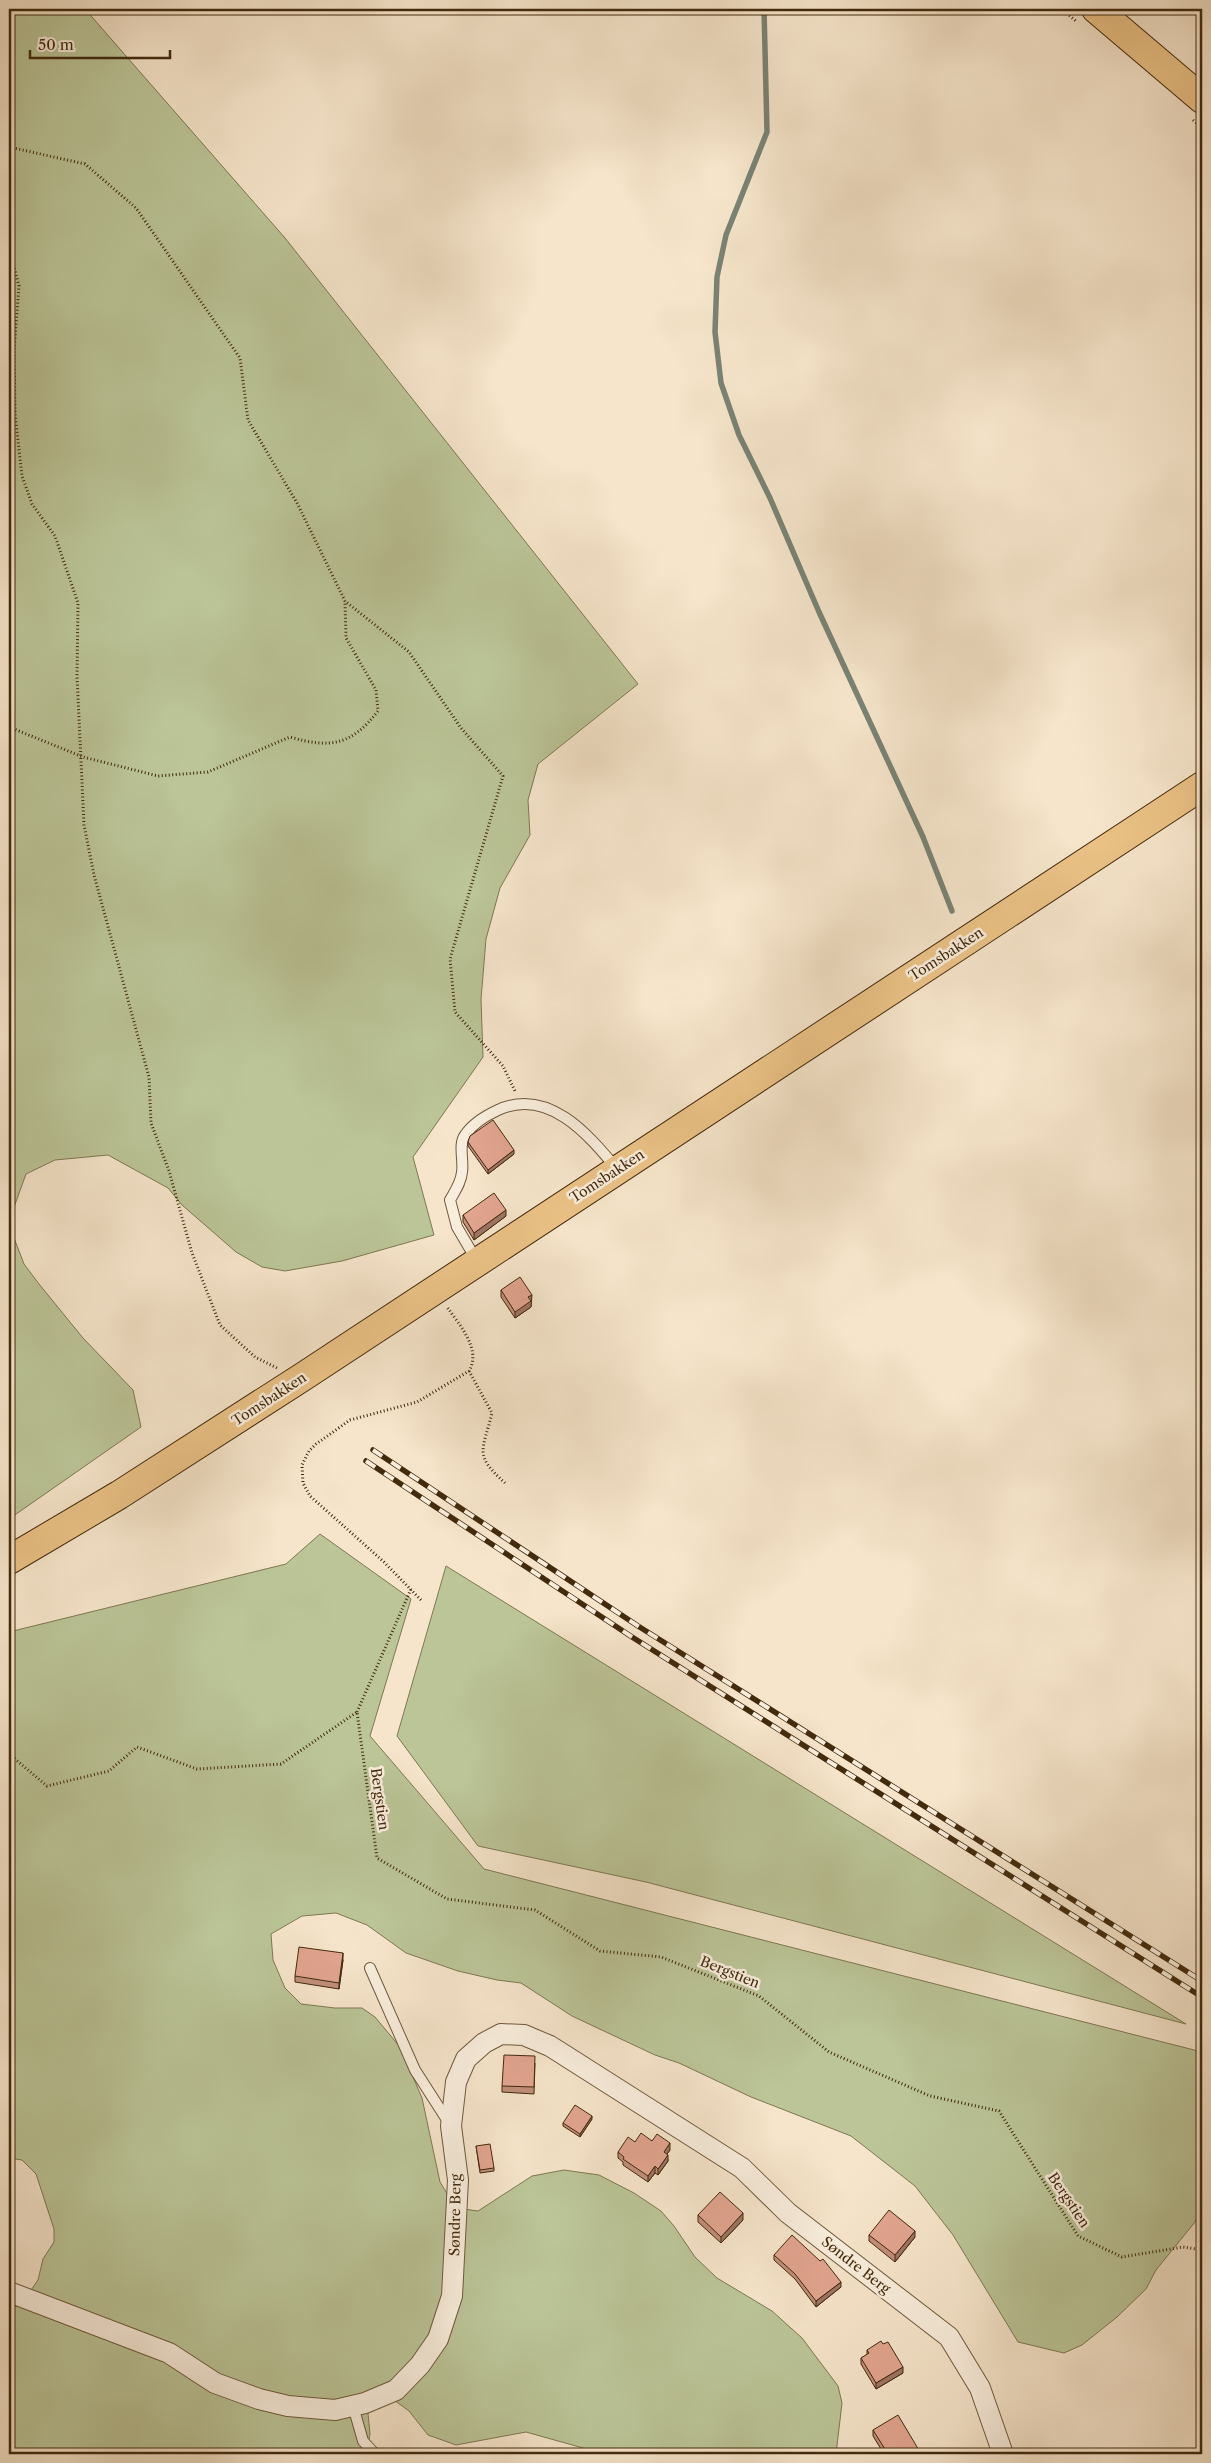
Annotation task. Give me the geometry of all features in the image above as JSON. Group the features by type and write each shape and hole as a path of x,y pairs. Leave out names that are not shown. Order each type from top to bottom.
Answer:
{"main road":[{"path":"1096,9 1202,99"},
{"path":"1118,9 1202,75"},
{"name":"Tomsbakken","path":"9,1560 120,1495 301,1378 1202,786"}],"street":[{"name":"Søndre Berg","path":"9,2292 170,2352 215,2383 259,2400 288,2406 335,2410 396,2390 420,2365 438,2339 452,2296 458,2180 451,2126 456,2082 466,2059 484,2043 502,2034 524,2035 550,2046 742,2168 788,2213 950,2337 980,2388 1003,2454"}],"lane":[{"path":"478,1262 457,1226 450,1200 458,1188 462,1172 462,1141 476,1123 488,1115 522,1103 538,1104 576,1125 617,1170"},
{"path":"370,1968 415,2070 451,2126"},
{"path":"352,2406 363,2441 375,2454"}],"path":[{"path":"9,147 85,164 136,208 240,358 248,420 297,503 345,601 346,638 376,690 378,711 365,728 348,740 325,743 290,737 208,772 158,776 83,757 9,727"},
{"path":"9,248 19,286 14,351 15,413 22,476 32,504 55,536 78,603 77,676 83,757 84,825 93,867 149,1077 150,1123 169,1171 192,1253 220,1325 255,1357 284,1372 301,1378"},
{"path":"345,601 409,652 461,728 503,776 450,959 455,1012 502,1066 522,1103"},
{"path":"421,1600 384,1562 310,1496 302,1475 304,1458 316,1444 350,1420 418,1402 469,1371 473,1364 473,1352 470,1344 435,1290"},
{"path":"469,1371 492,1413 483,1452 484,1459 488,1467 505,1482"},
{"path":"9,1754 47,1786 109,1771 137,1747 197,1769 281,1764 356,1712 410,1589"},
{"name":"Bergstien","path":"356,1712 377,1858 446,1899 535,1910 600,1951 661,1957 759,1996 829,2052 930,2096 999,2111 1078,2236 1122,2257 1183,2247 1202,2250"}],"green space":[{"path":"9,9 85,9 285,238 638,684 538,764 528,800 530,835 500,888 486,939 481,999 483,1057 413,1157 434,1235 342,1261 285,1271 262,1267 236,1252 182,1205 168,1188 108,1155 55,1160 26,1174 9,1221"},
{"path":"9,1225 24,1264 39,1284 83,1338 133,1390 141,1427 9,1519"},
{"path":"320,1534 411,1599 370,1736 484,1869 1202,2052 1202,2209 1195,2222 1156,2270 1146,2289 1117,2317 1082,2345 1064,2353 1018,2342 953,2235 915,2186 851,2136 751,2097 679,2063 655,2055 572,2016 521,1983 497,1980 458,1971 406,1953 367,1925 336,1913 302,1916 271,1934 273,1960 285,1988 301,2004 335,2008 362,2008 375,2017 400,2047 422,2098 440,2182 456,2208 478,2211 532,2176 564,2170 599,2175 634,2193 661,2211 674,2226 695,2257 717,2278 772,2311 802,2338 838,2386 842,2403 836,2454 588,2454 583,2448 526,2432 456,2445 428,2435 409,2411 383,2392 366,2393 370,2434 366,2454 9,2454 9,2307 20,2306 38,2280 43,2259 54,2242 54,2229 36,2174 22,2160 9,2158 9,1632 286,1564"},
{"path":"446,1566 1186,2024 646,1882 478,1846 397,1736"}],"building":[{"path":"493,1120 514,1150 488,1170 468,1142 470,1136"},
{"path":"494,1193 506,1210 474,1233 463,1215"},
{"path":"520,1277 532,1295 528,1297 531,1301 515,1312 501,1290"},
{"path":"299,1947 343,1953 339,1983 295,1976"},
{"path":"504,2055 535,2056 534,2087 502,2086"},
{"path":"575,2105 592,2116 580,2134 563,2123"},
{"path":"641,2133 652,2141 657,2134 670,2143 664,2152 668,2155 658,2169 655,2166 648,2176 623,2159 624,2157 618,2152 628,2137 635,2142"},
{"path":"490,2144 494,2168 480,2170 476,2146"},
{"path":"720,2192 743,2213 721,2237 698,2215"},
{"path":"889,2210 915,2231 895,2255 869,2235"},
{"path":"792,2235 820,2261 823,2259 841,2282 816,2301 795,2274 774,2255"},
{"path":"881,2341 883,2344 888,2342 903,2367 876,2383 861,2358 869,2353 867,2350"},
{"path":"898,2415 920,2452 916,2454 888,2454 873,2430"}],"waterway":[{"path":"764,9 767,132 726,235 717,277 715,332 721,383 739,435 770,498 819,612 923,837 952,911"},
{"path":"1199,9 1202,12"}],"railway":[{"path":"373,1450 638,1626 1202,1981"},
{"path":"366,1461 632,1637 1202,1997"}]}
